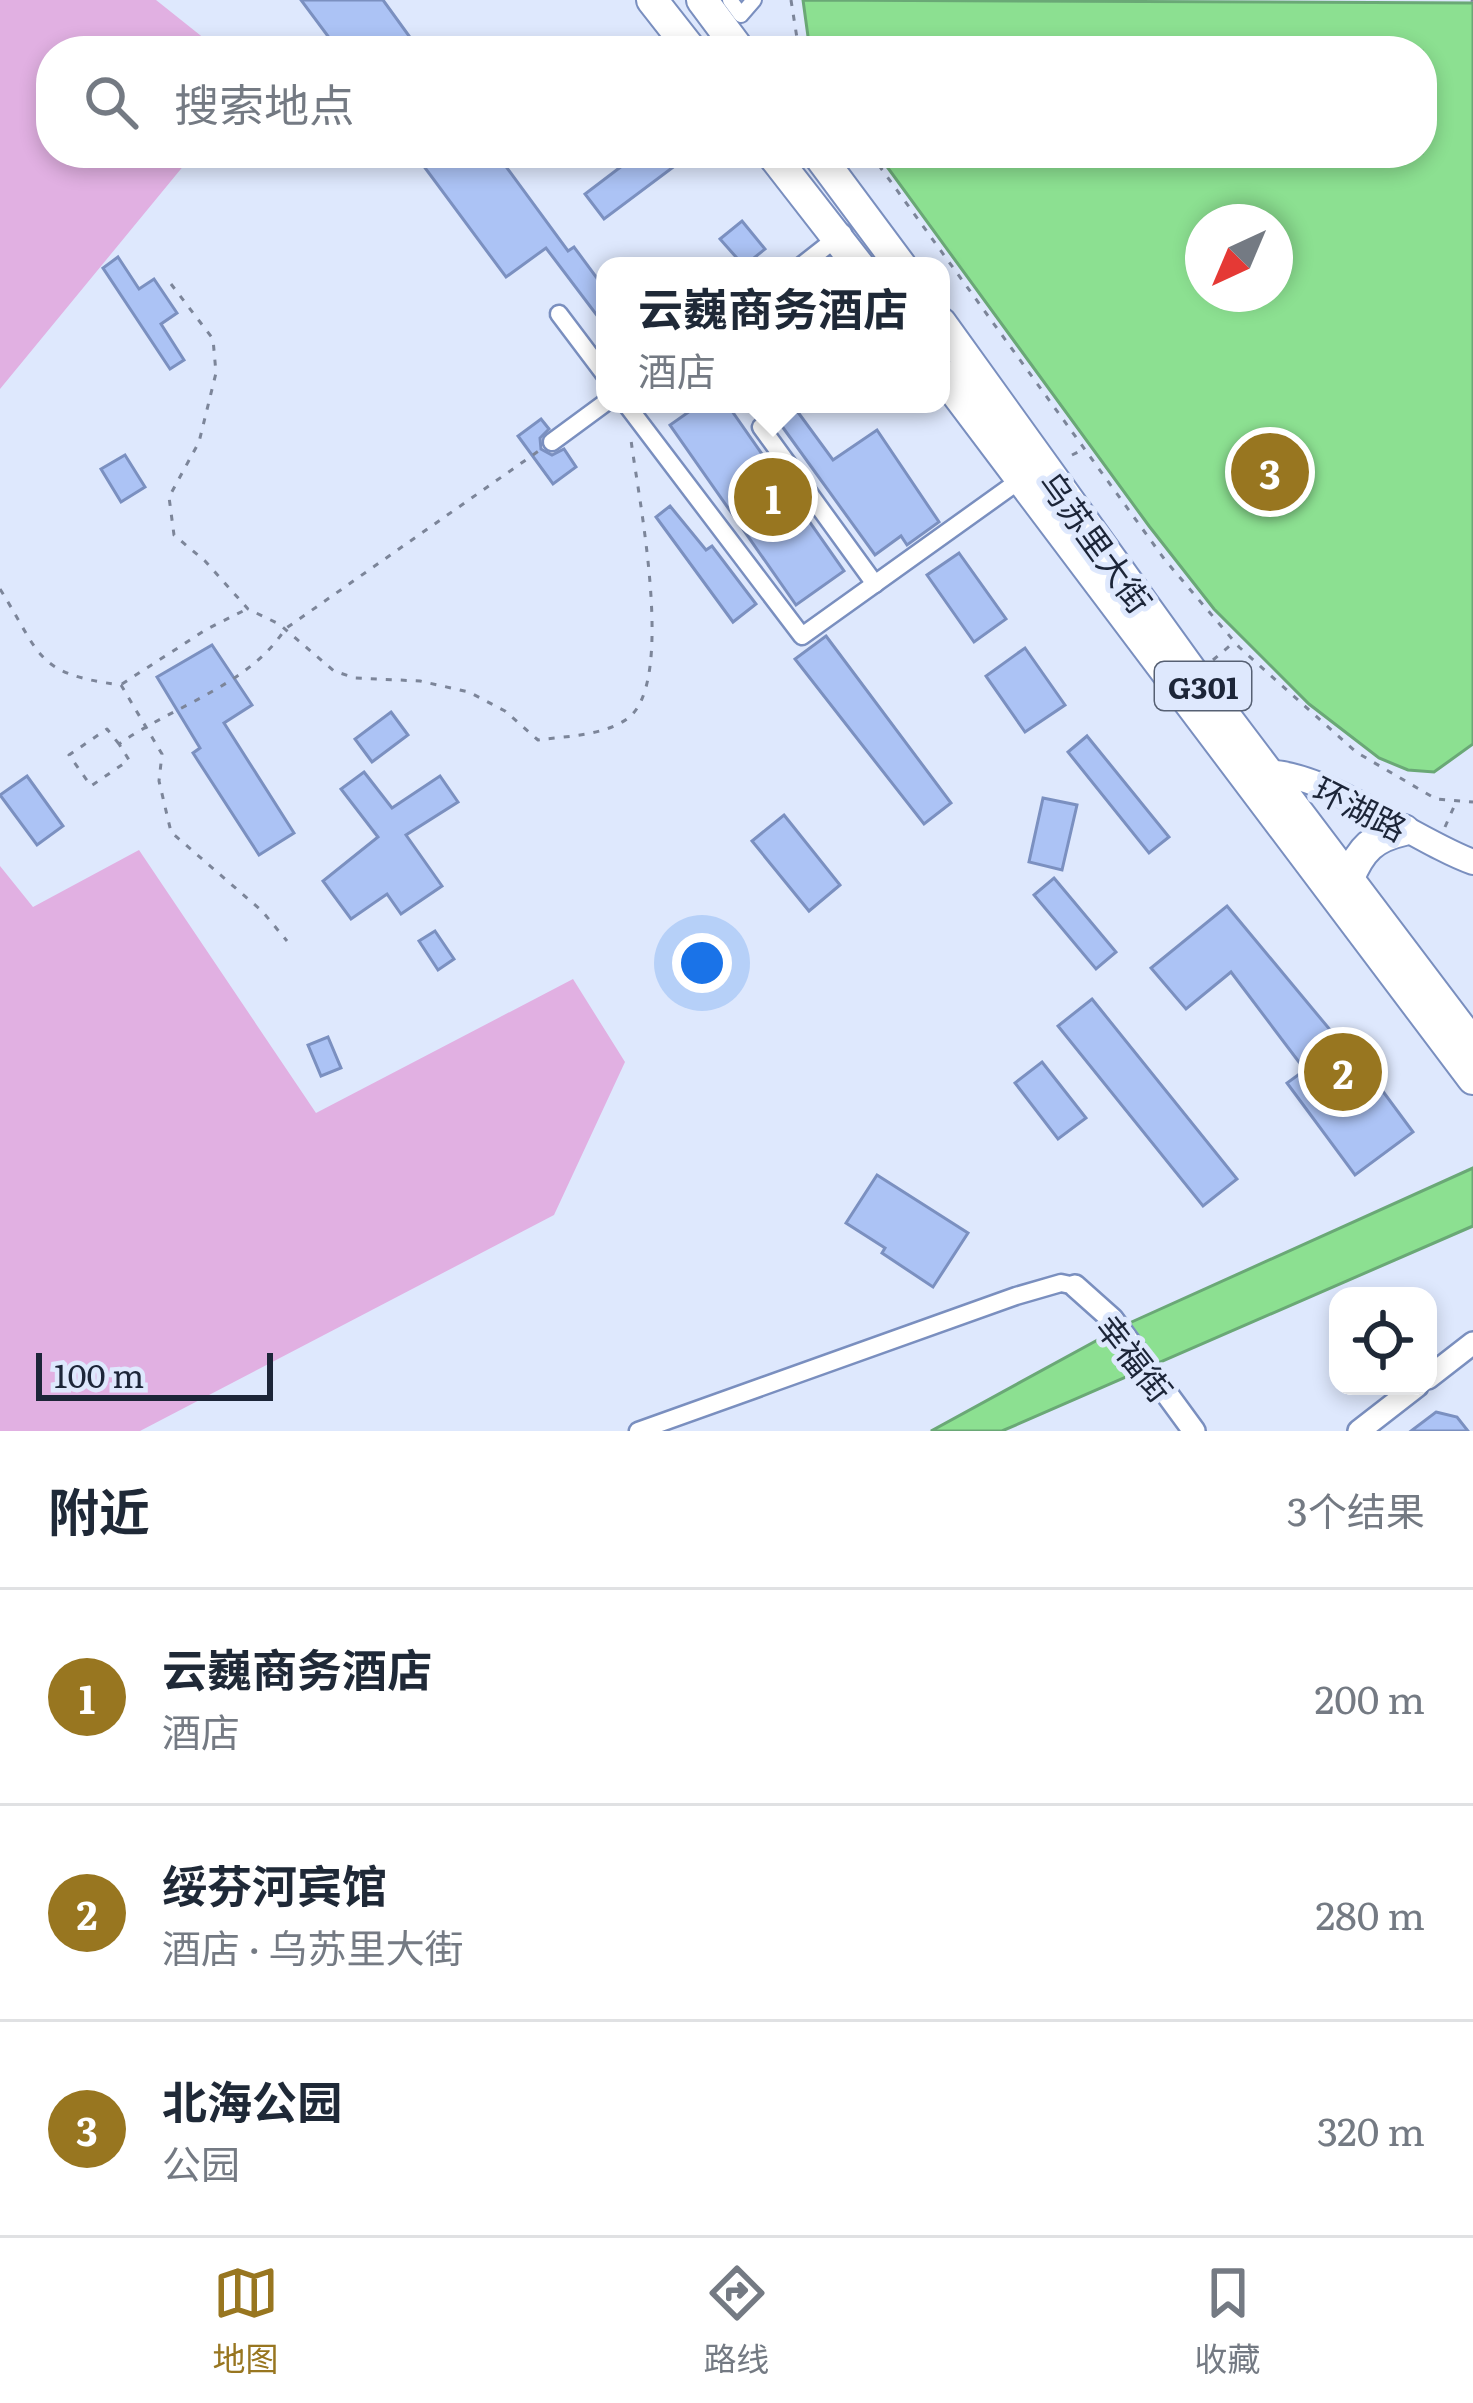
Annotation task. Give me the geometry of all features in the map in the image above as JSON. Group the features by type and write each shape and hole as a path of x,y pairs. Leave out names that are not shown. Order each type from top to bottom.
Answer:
{"highway":[{"path":"652,0 680,36"},
{"path":"702,0 729,36"},
{"path":"783,168 852,257"},
{"path":"829,168 895,257"},
{"name":"乌苏里大街","path":"950,337 1032,471 1257,774 1473,1079"},
{"name":"乌苏里大街","path":"950,383 1032,471 1195,676 1257,774 1349,878 1473,1044"},
{"path":"1349,878 1373,841 1404,830"}],"main road":[{"name":"环湖路","path":"1257,774 1306,778 1473,862"}],"street":[{"path":"730,0 741,15 754,0"},
{"path":"813,257 865,215"},
{"path":"560,314 596,363"},
{"path":"551,442 596,410"},
{"path":"633,413 802,636 1032,471"},
{"path":"761,427 875,584"},
{"path":"638,1431 1016,1296 1061,1283 1075,1286"},
{"name":"幸福街","path":"1075,1286 1112,1319 1194,1431"},
{"path":"1437,1371 1473,1343"},
{"path":"1359,1431 1405,1395"}],"path":[{"path":"790,0 796,36"},
{"path":"881,168 946,257"},
{"path":"950,262 1165,560 1234,641 1356,752 1436,799 1473,802"},
{"path":"171,284 213,339 217,373 199,442 169,497 174,535 248,609 285,629 334,670 355,678 420,681 470,692 506,712 538,740 604,730 631,717 648,693 652,584 627,413"},
{"path":"119,744 238,674 285,629 551,442"},
{"path":"1072,455 1086,448"},
{"path":"0,589 41,660 82,680 121,686 207,629 248,609"},
{"path":"1195,676 1234,641"},
{"path":"121,686 162,754 159,782 171,832 262,911 287,941"},
{"path":"106,729 119,744 129,760 91,786 69,755 106,729"},
{"path":"1437,846 1456,801"}],"shaded area":[{"path":"0,0 156,0 201,36 36,36 36,168 182,168 0,389"},
{"path":"803,0 1473,3 1473,744 1434,772 1408,770 1379,758 1309,704 1214,609 888,168 1437,168 1437,36 808,36"},
{"path":"139,850 316,1113 573,979 625,1062 554,1215 140,1431 0,1431 0,866 33,907"},
{"path":"1473,1168 1473,1226 1002,1431 931,1431 1125,1325"}],"building":[{"path":"301,0 383,0 409,36 328,36"},
{"path":"425,168 507,168 568,251 574,247 596,277 596,314 546,248 506,277"},
{"path":"619,168 672,168 604,219 585,194"},
{"path":"742,221 765,249 755,257 736,257 720,239"},
{"path":"118,257 139,289 154,279 177,313 161,324 184,360 170,369 103,268"},
{"path":"687,413 733,413 844,571 796,605 670,425"},
{"path":"772,413 799,413 833,460 877,430 939,522 907,545 901,536 875,555"},
{"path":"541,419 549,429 540,438 541,449 552,455 564,449 576,467 553,484 518,436"},
{"path":"125,455 145,487 121,502 101,469"},
{"path":"670,506 706,550 712,546 756,604 733,622 656,517"},
{"path":"959,553 1006,619 974,642 927,575"},
{"path":"826,636 951,803 924,824 795,659"},
{"path":"212,645 252,705 224,723 294,833 259,855 193,753 200,748 157,677"},
{"path":"1025,648 1065,705 1025,732 986,676"},
{"path":"391,712 408,735 372,762 355,739"},
{"path":"1087,736 1169,837 1149,853 1068,752"},
{"path":"364,772 392,808 440,776 458,802 406,835 442,886 401,914 387,894 351,919 323,881 378,837 341,789"},
{"path":"27,776 63,826 37,845 0,795"},
{"path":"1043,798 1077,805 1062,870 1029,862"},
{"path":"784,815 840,885 809,911 752,841"},
{"path":"1054,878 1116,952 1096,969 1034,895"},
{"path":"1227,906 1341,1043 1345,1040 1413,1132 1355,1175 1287,1083 1305,1070 1231,972 1186,1009 1151,968"},
{"path":"435,931 454,959 438,970 419,941"},
{"path":"1092,999 1237,1179 1203,1206 1058,1026"},
{"path":"328,1037 341,1068 321,1076 308,1045"},
{"path":"1042,1062 1086,1118 1058,1139 1015,1083"},
{"path":"877,1175 968,1233 933,1287 846,1223"},
{"path":"1436,1412 1457,1417 1468,1431 1411,1431"}],"place":[{"name":"北海公园","path":"1270,472"},
{"name":"云巍商务酒店","path":"773,497"},
{"name":"绥芬河宾馆","path":"1343,1072"}]}
